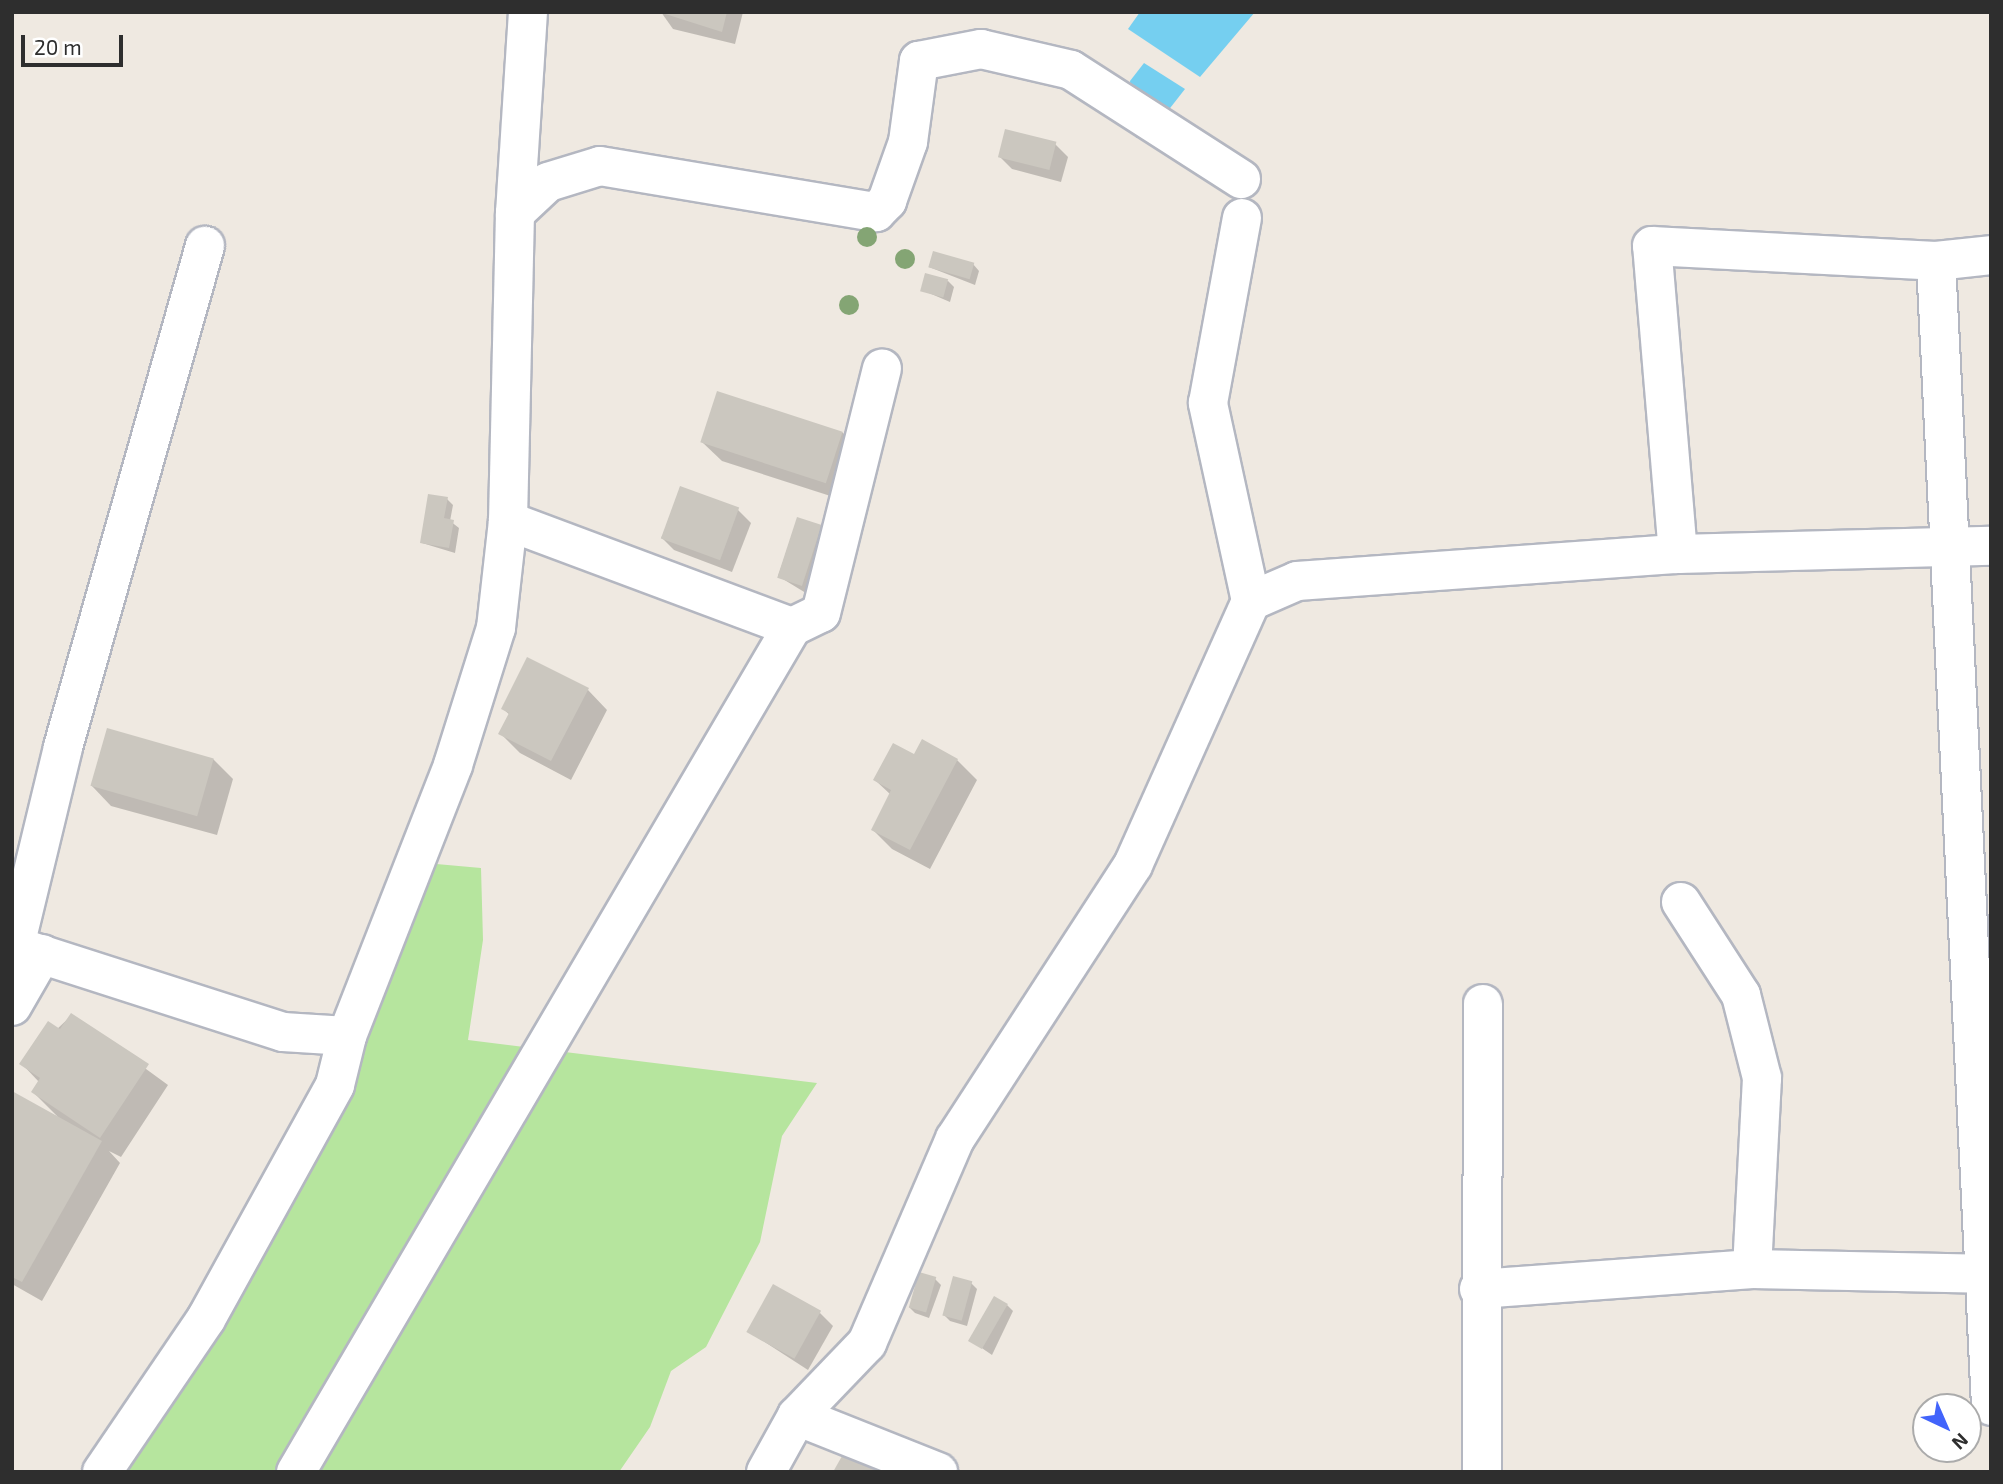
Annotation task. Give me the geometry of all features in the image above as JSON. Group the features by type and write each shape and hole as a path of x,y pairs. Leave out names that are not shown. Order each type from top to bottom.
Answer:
{"street":[{"path":"102,1472 206,1319 276,1199 335,1085 347,1036 453,765 492,641 508,521 515,213 528,12"},
{"path":"515,213 548,182 600,166 876,212 887,201 908,142 919,61 981,48 1070,70 1241,179"},
{"path":"766,1472 797,1416 867,1343 955,1139 1133,865 1251,601 1208,403 1242,218"},
{"path":"12,1006 63,747 205,246"},
{"path":"1678,554 1652,246 1936,261 1991,255"},
{"path":"1936,261 1947,545 1989,1275 1991,1406"},
{"path":"296,1472 792,627 821,613 882,368"},
{"path":"508,521 792,627"},
{"path":"1251,601 1297,581 1678,554 1947,545 1991,546"},
{"path":"1681,902 1741,995 1762,1078 1752,1269"},
{"path":"23,948 283,1032 347,1036"},
{"path":"1482,1472 1479,1289 1483,1004"},
{"path":"1479,1289 1752,1269 1989,1275"},
{"path":"797,1416 938,1472"}],"green space":[{"path":"414,862 481,868 483,940 468,1040 817,1083 782,1136 760,1242 706,1347 671,1371 650,1427 619,1472 102,1472 276,1199"}],"water":[{"path":"1140,12 1255,12 1200,77 1128,29"},
{"path":"1144,63 1185,89 1149,135 1136,138 1130,81"}],"building":[{"path":"659,12 727,12 722,32"},
{"path":"1005,129 1056,142 1049,170 998,157"},
{"path":"933,251 974,263 970,279 928,267"},
{"path":"925,273 948,279 943,298 920,291"},
{"path":"717,391 843,432 826,483 700,442"},
{"path":"680,486 739,508 720,560 661,539"},
{"path":"428,494 448,497 444,518 454,520 449,548 420,543"},
{"path":"797,517 822,525 802,586 777,578"},
{"path":"527,657 589,688 551,761 498,734 509,713 501,709"},
{"path":"107,728 214,759 197,816 90,786"},
{"path":"922,739 958,759 910,850 871,830 891,790 873,780 893,743 914,754"},
{"path":"71,1013 149,1064 100,1138 31,1092 40,1078 19,1064 48,1021 60,1029"},
{"path":"12,1091 102,1141 22,1282 12,1277"},
{"path":"919,1272 936,1277 926,1313 909,1308"},
{"path":"953,1276 972,1281 962,1321 942,1316"},
{"path":"773,1284 821,1311 794,1359 746,1332"},
{"path":"994,1296 1008,1304 982,1349 968,1341"},
{"path":"846,1449 899,1472 833,1472"}]}
